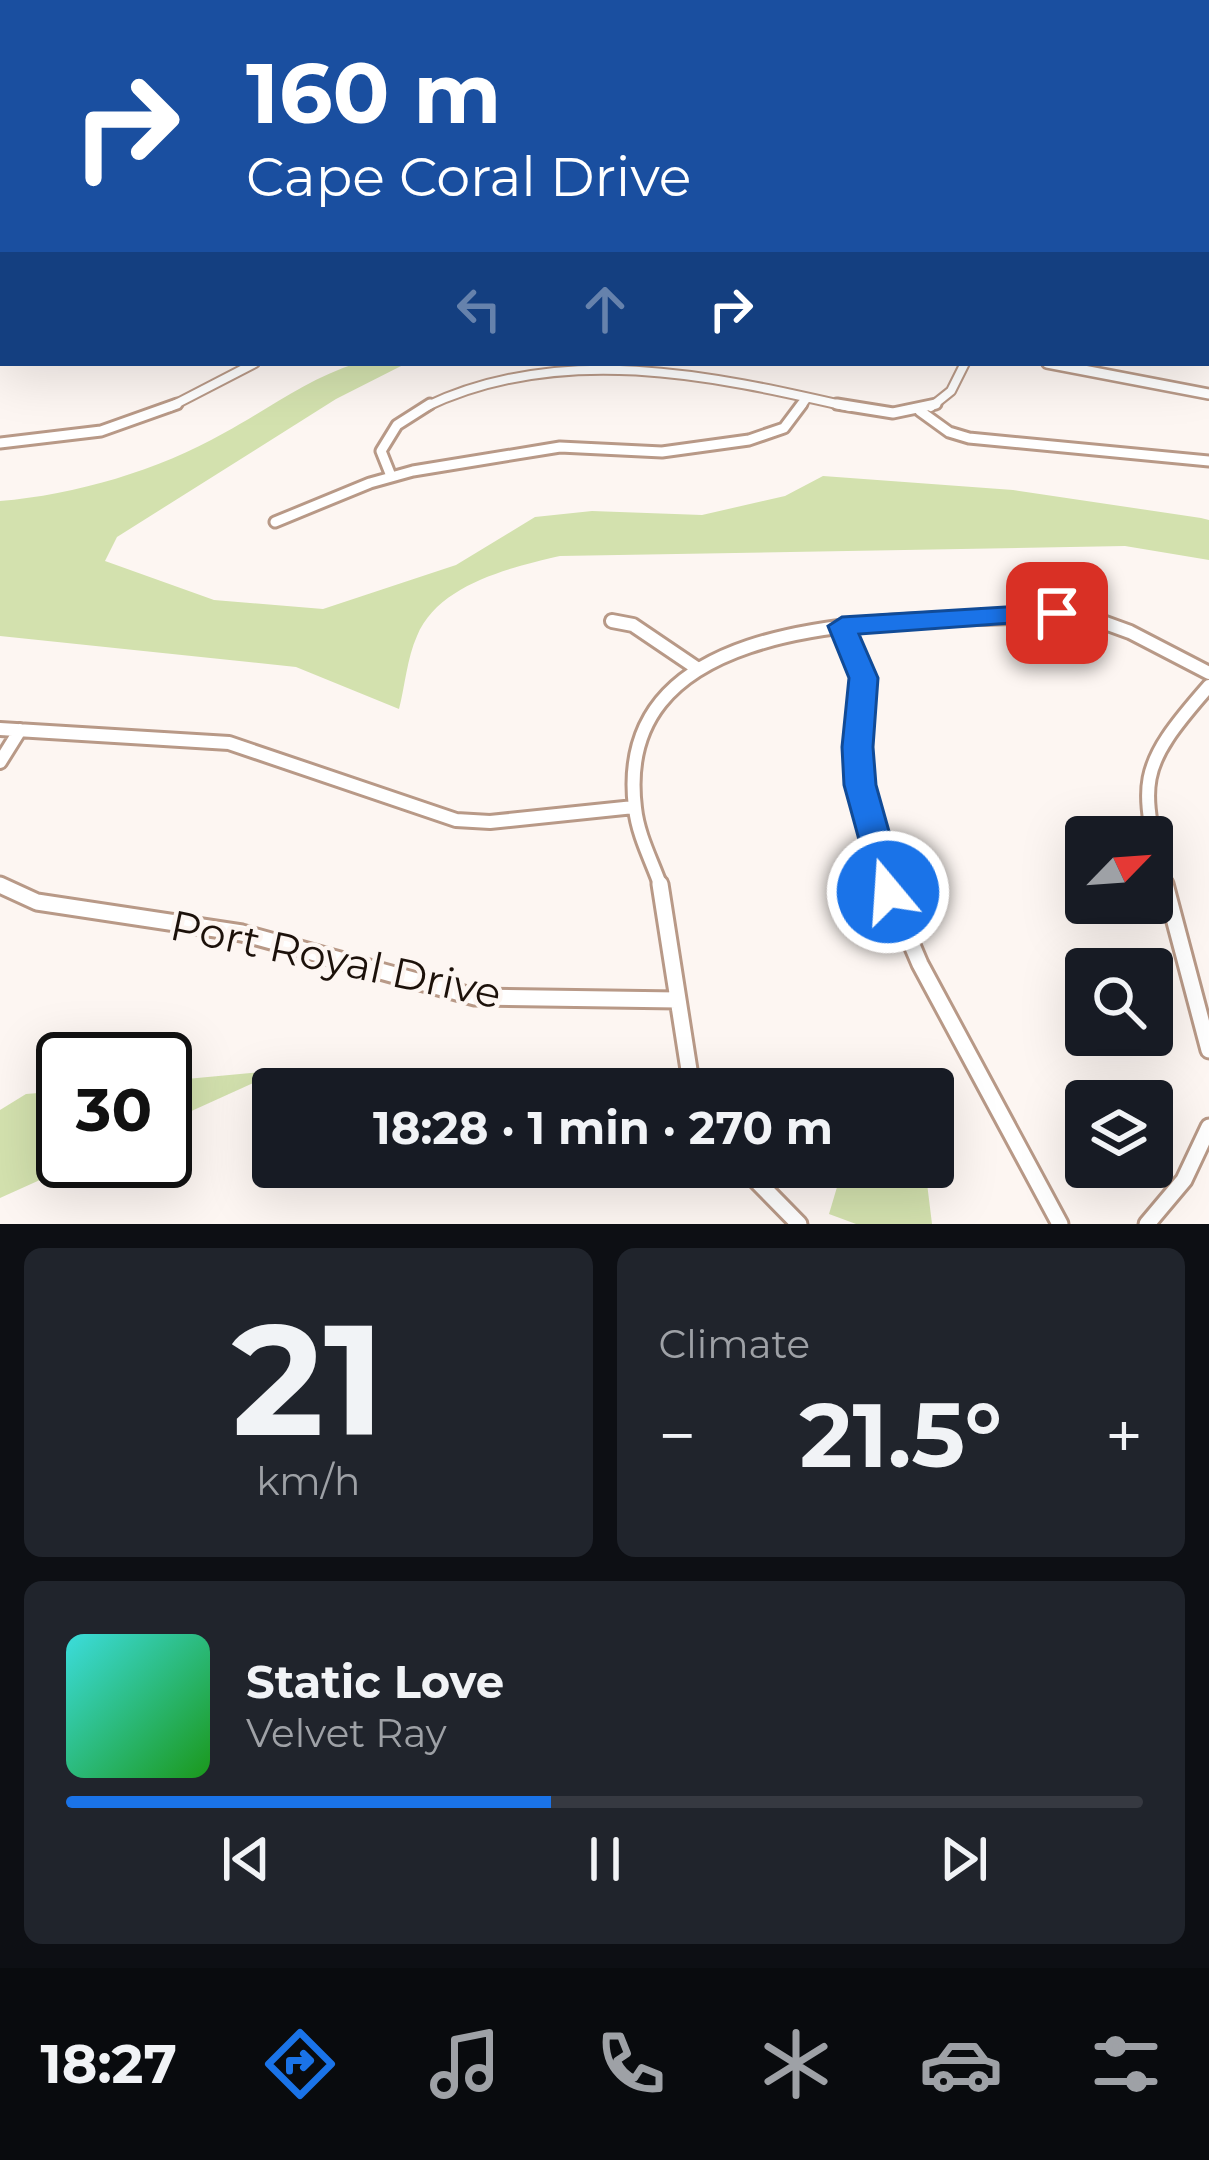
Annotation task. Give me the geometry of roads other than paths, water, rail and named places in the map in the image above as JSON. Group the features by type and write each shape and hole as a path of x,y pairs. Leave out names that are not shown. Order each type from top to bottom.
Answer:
{"street":[{"path":"0,443 54,439 154,417 249,366"},
{"path":"391,476 380,452 394,427 408,416 457,394 525,378 664,370 876,413 920,411 952,396 964,366"},
{"path":"1075,366 1209,394"},
{"path":"275,523 391,476 560,447 662,452 749,440 784,428 806,399"},
{"path":"920,411 949,432 969,438 1209,461"},
{"path":"688,1068 665,900 634,806 632,772 652,710 698,668 776,635 842,626 1079,614 1130,632 1209,673"},
{"path":"612,622 633,625 698,668"},
{"path":"842,626 864,678 857,747 879,869 938,1000 1060,1224"},
{"path":"1209,686 1153,751 1143,782 1209,1050"},
{"path":"0,729 199,739 242,746 456,820 490,822 634,806"},
{"path":"0,762 20,730"},
{"name":"Port Royal Drive","path":"0,887 37,902 242,933 475,997 677,1000"},
{"path":"1147,1224 1168,1206 1196,1162 1209,1127"},
{"path":"761,1188 790,1221"}]}
